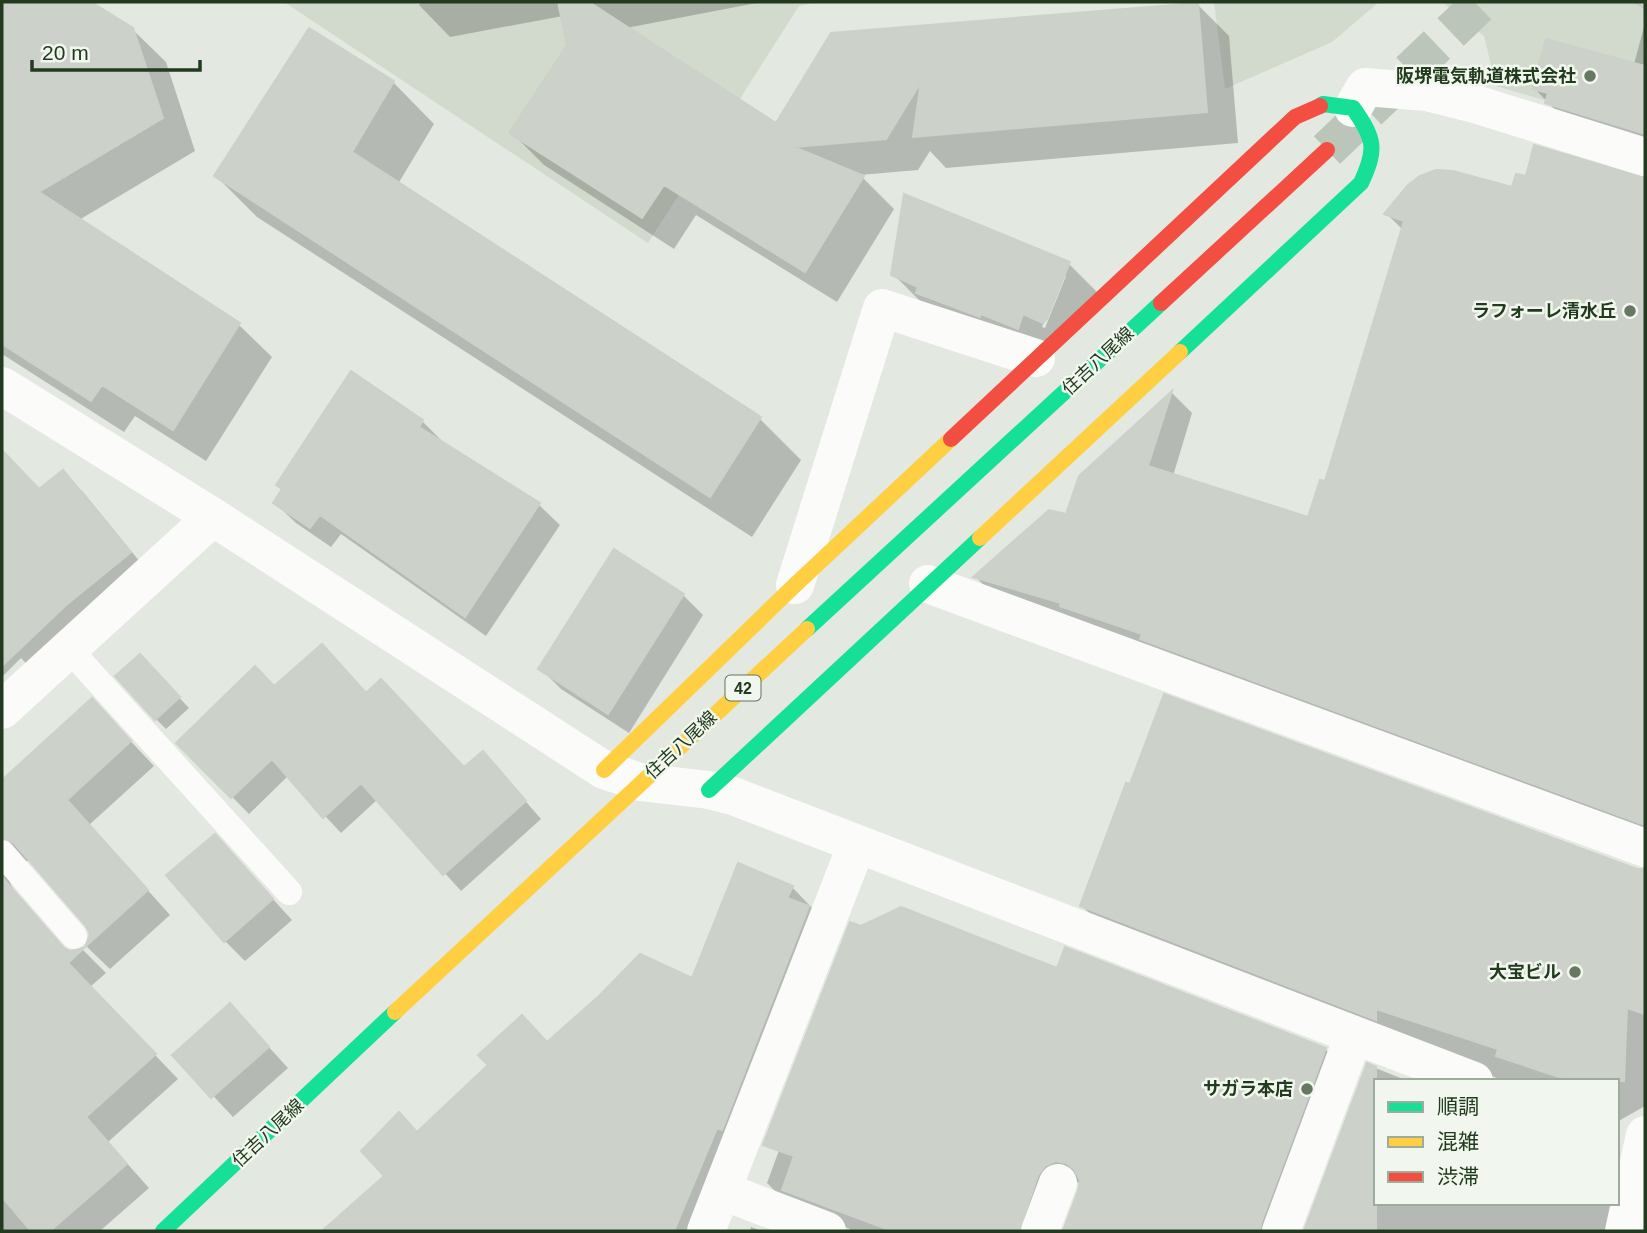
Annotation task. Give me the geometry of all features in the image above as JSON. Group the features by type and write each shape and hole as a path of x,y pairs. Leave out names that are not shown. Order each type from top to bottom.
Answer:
{"street":[{"path":"1353,108 1365,87 1427,92 1475,104 1645,157"},
{"path":"604,770 795,585 1296,117 1323,104 1353,108 1371,133 1373,158 1361,183 709,790"},
{"name":"住吉八尾線","path":"163,1231 640,782 1327,150"},
{"path":"795,585 881,308 1036,358"},
{"path":"2,386 213,517 604,770 640,782 709,790 733,796 1469,1079"},
{"path":"2,710 213,517"},
{"path":"928,584 1645,848"},
{"path":"706,1231 857,844"},
{"path":"1281,1231 1354,1035"},
{"path":"1624,1231 1638,1141"},
{"path":"1040,1231 1058,1183"},
{"path":"723,1191 827,1231"}],"lane":[{"path":"69,649 289,892"},
{"path":"2,853 74,936"}],"shaded area":[{"path":"284,2 817,2 799,6 648,243"},
{"path":"1214,2 1379,2 1332,42 1225,89"},
{"path":"1442,2 1645,2 1645,130 1496,86 1484,36"}],"building":[{"path":"2,2 91,2 133,28 163,118 39,192 240,323 173,430 102,385 91,401 2,344"},
{"path":"558,2 589,2 776,123 831,33 1198,3 1207,112 913,137 921,82 886,139 794,147 864,176 805,272 664,185 642,218 509,133 567,45"},
{"path":"309,28 394,81 352,152 761,417 710,497 214,176"},
{"name":"阪堺電気軌道株式会社","path":"1546,39 1645,66 1645,134 1545,103 1548,93 1532,89"},
{"path":"1534,145 1645,178 1645,825 1140,639 1142,634 1060,606 1061,603 973,577 1049,510 1066,514 1079,476 1172,391 1148,466 1308,517 1320,480 1325,481 1404,221 1384,214 1408,185 1420,176 1436,170 1453,171 1512,187 1516,174 1526,176"},
{"path":"904,194 1070,262 1047,319 1043,323 1023,314 1018,329 916,293 918,287 891,275"},
{"path":"351,371 423,420 419,427 540,503 465,617 320,515 310,528 273,503 282,489 276,485"},
{"path":"2,450 39,489 63,470 131,552 65,606 2,666"},
{"path":"614,549 684,594 608,714 538,669"},
{"path":"322,644 366,693 381,679 464,767 483,751 526,801 443,875 361,783 323,818 272,759 231,798 176,743 255,666 274,686"},
{"path":"140,654 180,697 155,720 115,676"},
{"path":"1164,694 1637,869 1645,869 1645,1014 1627,1008 1624,1081 1565,1079 1496,1056 1498,1049 1376,1009 1376,1020 1080,906 1126,783 1130,784"},
{"path":"92,698 131,741 67,800 148,890 85,947 90,934 86,926 14,843 2,838 2,780"},
{"path":"215,834 273,899 224,942 166,875"},
{"path":"738,863 793,886 787,898 809,906 722,1130 717,1128 674,1231 322,1231 384,1176 361,1151 399,1112 417,1132 488,1065 478,1055 522,1015 547,1042 599,996 640,954 692,978"},
{"path":"2,877 63,947 70,951 84,948 68,963 156,1054 86,1117 127,1164 50,1231 31,1231 2,1197"},
{"path":"901,907 1057,968 1065,947 1326,1048 1260,1231 1063,1231 1080,1180 1074,1169 1066,1163 1055,1161 1045,1166 1038,1175 1019,1231 892,1231 782,1190 794,1156 763,1145 850,922 861,926"},
{"path":"230,1003 269,1047 211,1098 172,1055"},
{"path":"1367,1063 1376,1067 1376,1231 1304,1231"}],"tunnel":[{"path":"1327,150 1482,2"}],"tram line":[{"path":"1634,2 1645,8"}],"traffic: fast":[{"path":"1180,352 1361,183 1371,153 1366,128 1353,108 1323,104 1320,106"},
{"path":"807,629 1161,303"},
{"path":"709,790 980,538"},
{"path":"163,1231 395,1012"}],"traffic: slow":[{"path":"980,538 1180,352"},
{"path":"604,770 951,439"},
{"path":"395,1012 807,629"}],"traffic: jam":[{"path":"951,439 1295,117 1320,106"},
{"path":"1161,303 1327,150"}],"place":[{"name":"阪堺電気軌道株式会社","path":"1590,76"},
{"name":"ラフォーレ清水丘","path":"1630,311"},
{"name":"大宝ビル","path":"1575,972"},
{"name":"サガラ本店","path":"1307,1089"}]}
